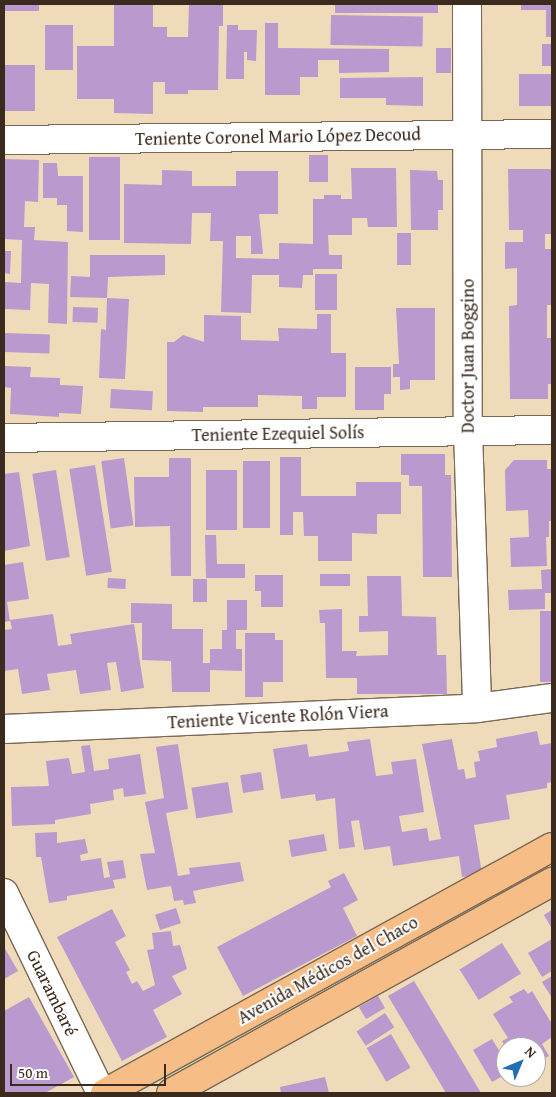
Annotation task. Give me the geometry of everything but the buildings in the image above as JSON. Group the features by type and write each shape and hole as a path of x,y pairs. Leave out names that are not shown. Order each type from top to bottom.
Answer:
{"main road":[{"name":"Avenida Médicos del Chaco","path":"103,1093 552,847"},
{"name":"Avenida Médicos del Chaco","path":"171,1093 552,882"}],"street":[{"name":"Doctor Juan Boggino","path":"467,4 468,431 476,708"},
{"name":"Teniente Coronel Mario López Decoud","path":"4,140 552,134"},
{"name":"Teniente Ezequiel Solís","path":"4,438 552,430"},
{"name":"Teniente Vicente Rolón Viera","path":"4,729 476,708 552,698"},
{"name":"Guarambaré","path":"4,893 103,1093"}],"green space":[{"path":"552,859 552,864 141,1091 141,1088"}]}
